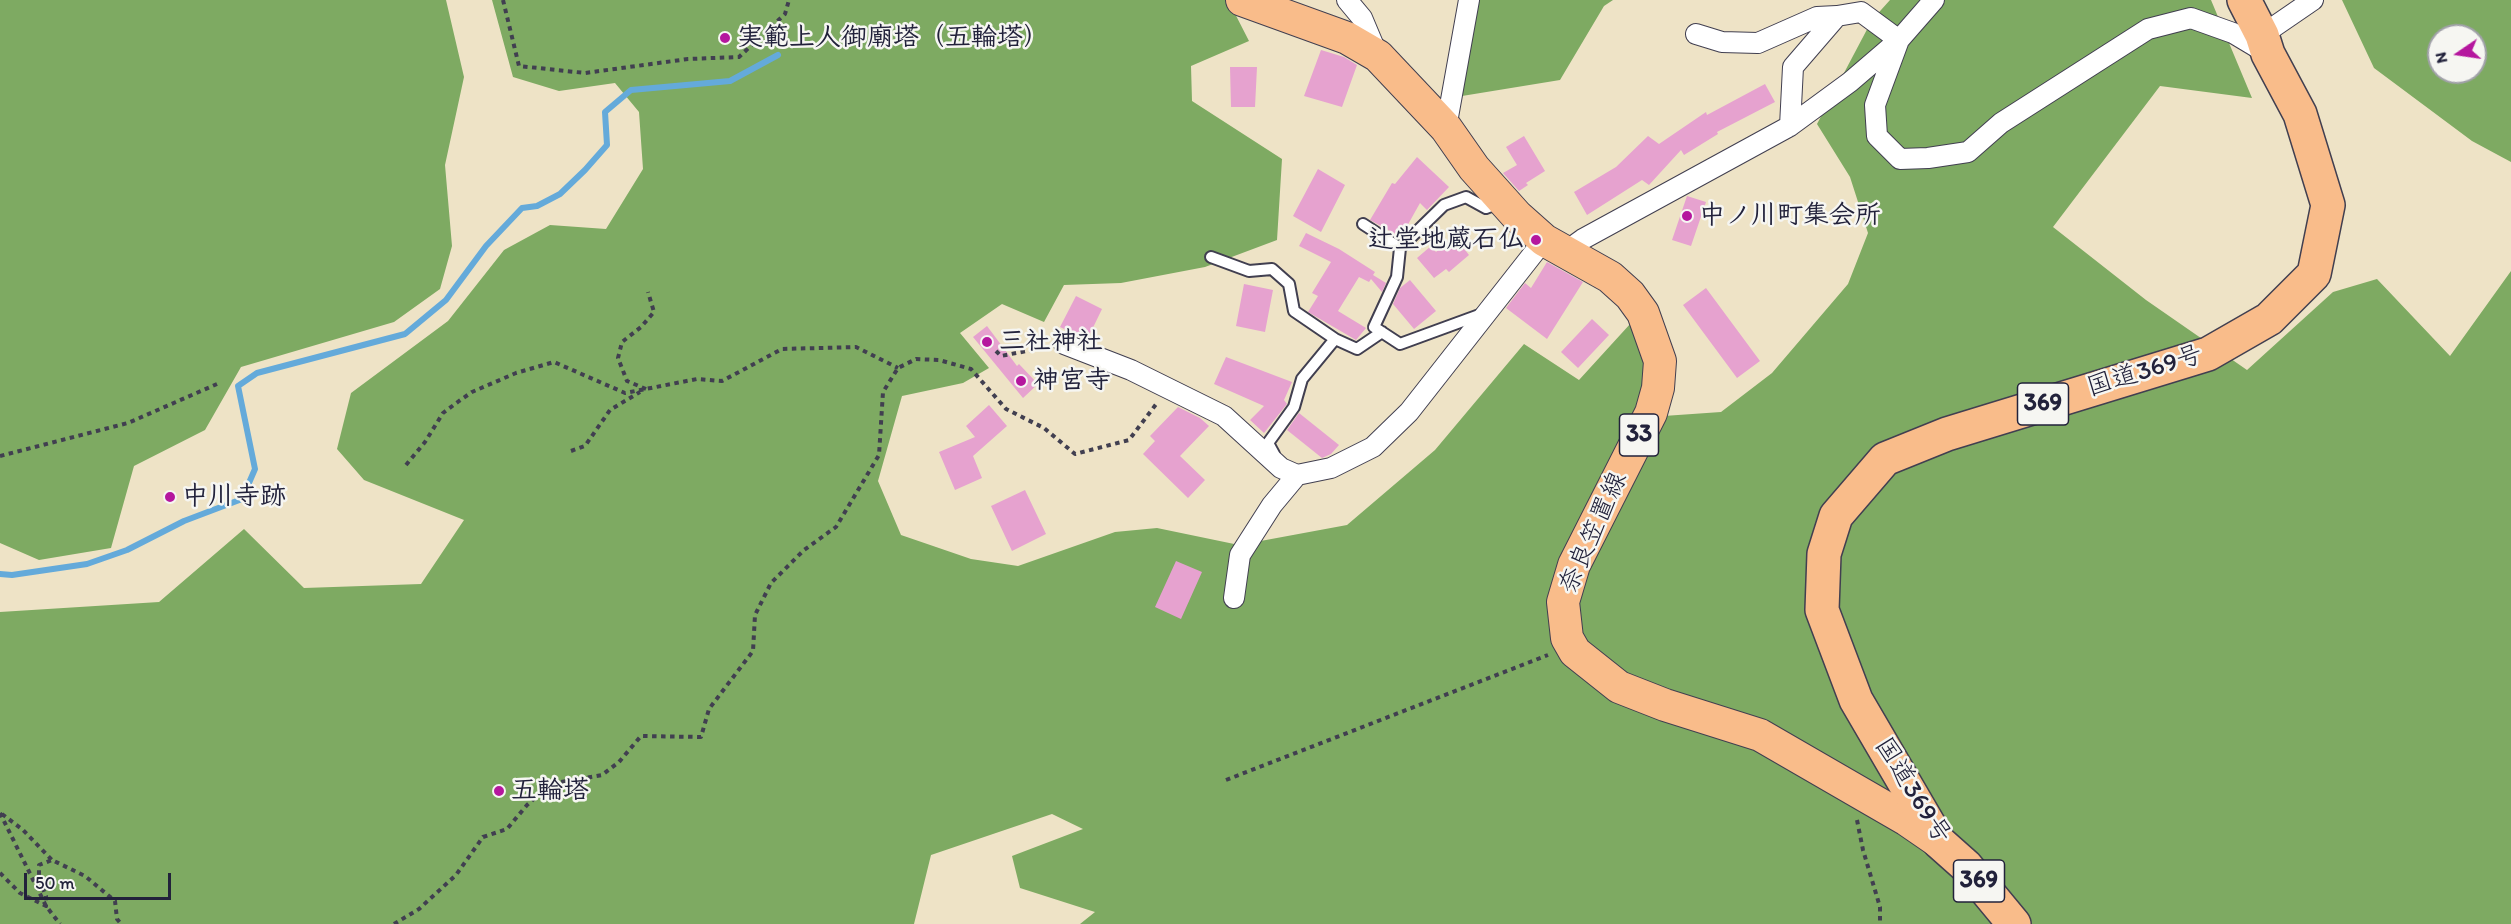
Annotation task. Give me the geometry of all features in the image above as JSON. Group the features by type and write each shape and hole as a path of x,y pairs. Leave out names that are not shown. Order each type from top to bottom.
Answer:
{"highway":[{"name":"国道369号","path":"2014,924 1966,866 1939,842 1856,699 1822,610 1824,554 1836,516 1886,459 1947,434 2208,354 2269,319 2314,274 2328,205 2300,114 2244,0"}],"main road":[{"name":"奈良笠置線","path":"1242,0 1347,38 1378,56 1446,128 1474,168 1503,202 1555,246 1610,276 1630,295 1643,314 1659,361 1658,388 1651,413 1583,547 1563,602 1567,638 1575,652"},
{"path":"1575,652 1619,687 1665,705 1760,735 1907,820 1939,842"}],"street":[{"path":"1347,0 1362,18 1378,56"},
{"path":"1446,128 1469,0"},
{"path":"1064,344 1131,370 1224,416 1289,471 1331,468 1373,447 1409,412 1488,312 1555,246 1582,239 1790,126 1850,82 1899,40 1934,0"},
{"path":"1899,40 1875,105 1877,136 1900,159 1928,158 1968,152 2001,123 2148,29 2191,18 2265,44 2313,0"},
{"path":"1696,34 1722,42 1758,43 1817,17 1861,12 1899,40"},
{"path":"1790,126 1793,67 1836,16"},
{"path":"1233,598 1240,555 1272,505 1289,471"}],"lane":[{"path":"1488,312 1400,344 1374,327 1397,277 1400,248 1444,205 1466,197 1486,208 1503,202"},
{"path":"1363,224 1400,248"},
{"path":"1211,257 1249,271 1272,269 1289,284 1294,311 1335,339 1357,349 1382,332"},
{"path":"1289,471 1268,443 1294,407 1302,379 1335,339"}],"path":[{"path":"504,0 519,66 585,73 688,59 739,57 785,15 789,0"},
{"path":"645,390 627,381 618,358 622,342 641,327 654,312 648,292"},
{"path":"996,351 1001,356 1064,344"},
{"path":"406,465 425,442 443,413 472,392 516,373 554,362 611,389 625,393 697,379 722,381 782,350 856,347 898,368"},
{"path":"394,924 419,909 456,875 483,837 507,829 527,805 550,784 602,775 620,762 641,736 701,736 709,709 753,651 755,615 771,583 804,550 837,527 879,455 883,392 898,368 916,359 939,360 971,369 1006,409 1044,428 1075,454 1129,440 1168,388"},
{"path":"0,456 128,423 217,384"},
{"path":"571,450 585,446 610,410 645,390"},
{"path":"1226,780 1551,654 1575,652"},
{"path":"1851,788 1863,850 1880,907 1880,924"},
{"path":"0,813 23,830 52,860 85,876 115,901 117,919 121,924"},
{"path":"0,813 46,906 60,924"},
{"path":"46,906 46,896 39,879 39,864 52,860"},
{"path":"0,873 20,893 46,906"}],"green space":[{"path":"0,0 446,0 464,77 445,165 452,246 440,289 394,322 241,367 205,430 134,466 111,548 39,560 0,543"},
{"path":"492,0 1228,0 1249,41 1191,66 1192,101 1282,159 1277,240 1205,267 1121,283 1064,285 1044,322 1002,304 960,333 989,368 963,383 902,396 878,481 901,535 971,559 1018,566 1115,532 1157,528 1239,545 1347,525 1435,450 1524,344 1579,380 1631,323 1647,361 1635,418 1721,412 1772,373 1848,284 1868,233 1850,177 1817,124 1872,20 1890,0 2211,0 2252,98 2160,86 2053,227 2146,300 2247,370 2333,292 2377,279 2450,356 2511,271 2511,924 1080,924 1095,912 1020,888 1012,856 1083,829 1052,814 931,855 914,924 0,924 0,612 159,602 244,529 304,588 421,584 464,520 364,480 337,449 351,393 448,321 504,250 550,225 606,229 643,169 639,112 615,83 559,91 513,77"},
{"path":"1468,0 1613,0 1604,6 1560,80 1462,96 1454,54"},
{"path":"2342,0 2511,0 2511,162 2472,141 2374,68"}],"building":[{"path":"1321,50 1344,57 1357,65 1342,107 1304,96"},
{"path":"1230,67 1257,67 1255,107 1231,107"},
{"path":"1765,84 1775,102 1717,132 1718,134 1684,155 1681,150 1649,185 1642,180 1587,215 1574,192 1616,167 1648,136 1659,144 1706,112 1707,115"},
{"path":"1524,136 1545,171 1526,183 1528,185 1519,191 1503,173 1517,165 1506,147"},
{"path":"1417,157 1449,187 1427,210 1420,203 1401,237 1370,220 1392,183 1395,184"},
{"path":"1318,169 1345,185 1321,232 1293,216"},
{"name":"中ノ川町集会所","path":"1687,196 1706,202 1691,246 1672,240"},
{"path":"1306,233 1339,249 1375,272 1373,275 1386,283 1382,292 1371,279 1369,282 1359,277 1338,311 1366,328 1356,340 1308,312 1318,296 1312,293 1331,262 1299,246"},
{"path":"1454,236 1469,255 1449,272 1446,269 1434,278 1417,258 1431,246 1436,252"},
{"path":"1547,262 1583,282 1547,339 1506,308 1525,283 1531,288"},
{"path":"1410,280 1436,311 1414,329 1393,304 1400,288"},
{"path":"1244,284 1273,290 1265,332 1236,326"},
{"path":"1706,288 1760,361 1737,378 1683,305"},
{"path":"1076,296 1102,309 1087,340 1060,327"},
{"path":"1592,319 1609,335 1578,368 1561,352"},
{"path":"987,326 1017,366 1019,364 1038,384 1023,398 973,337"},
{"path":"1226,357 1292,382 1284,400 1287,404 1264,433 1250,420 1264,406 1214,384"},
{"path":"989,405 1007,426 973,456 982,478 955,490 939,452 975,437 966,426"},
{"path":"1178,407 1200,418 1209,426 1180,456 1205,480 1188,498 1143,454 1155,441 1150,436"},
{"path":"1299,413 1339,445 1331,454 1322,458 1287,430"},
{"path":"1025,490 1046,534 1012,551 991,506"},
{"path":"1176,561 1202,572 1181,619 1155,607"}],"waterway":[{"path":"0,574 12,575 87,564 127,550 184,521 242,499 255,469 238,386 257,373 405,334 446,300 486,246 522,208 537,206 560,194 585,170 607,145 605,112 631,90 730,81 778,55"}],"place":[{"name":"実範上人御廟塔（五輪塔）","path":"725,38"},
{"name":"中ノ川町集会所","path":"1687,216"},
{"name":"辻堂地蔵石仏","path":"1536,240"},
{"name":"三社神社","path":"987,342"},
{"name":"神宮寺","path":"1021,381"},
{"name":"中川寺跡","path":"170,497"},
{"name":"五輪塔","path":"499,791"}]}
